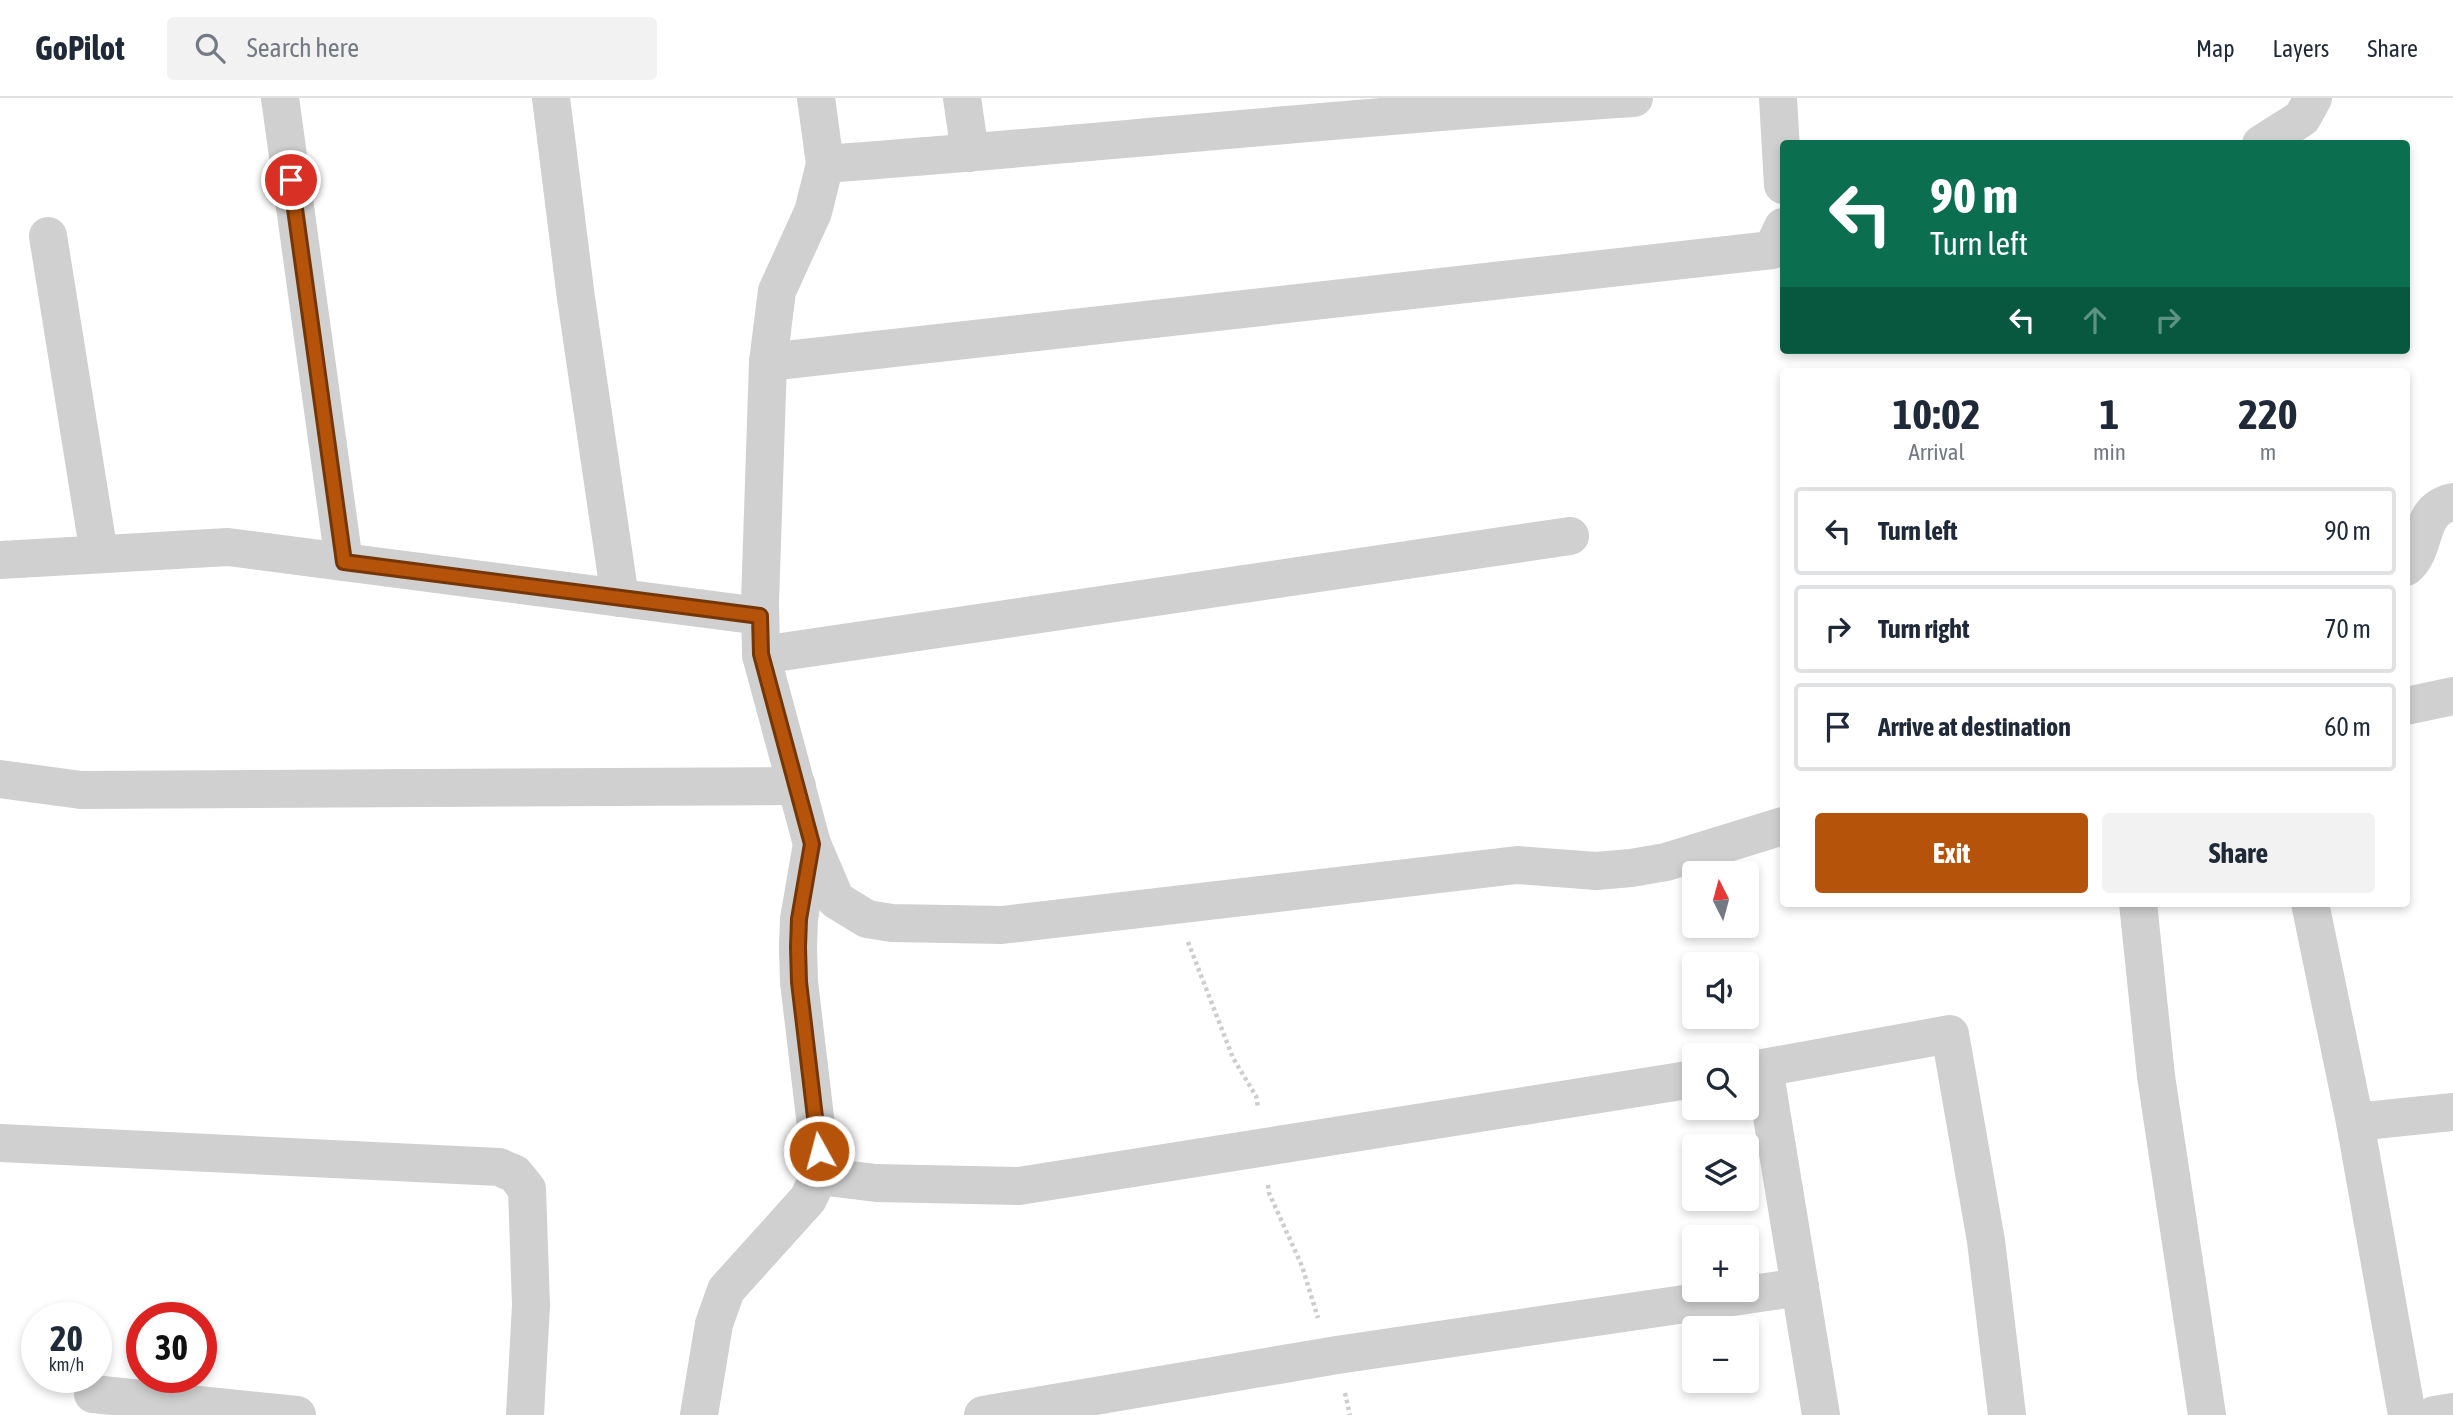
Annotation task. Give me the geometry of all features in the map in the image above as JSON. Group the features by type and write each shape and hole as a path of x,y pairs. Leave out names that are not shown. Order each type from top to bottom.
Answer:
{"street":[{"path":"280,98 344,562"},
{"path":"551,98 576,298 620,598"},
{"path":"816,98 825,164 813,212 777,291 768,362 760,616 761,654 812,844 836,900 867,919 892,923 1002,925 1517,864 1596,871 1631,868 1666,862 1780,827"},
{"path":"962,98 970,153"},
{"path":"825,164 1478,108 1634,98"},
{"path":"1778,98 1780,140"},
{"path":"2267,140 2302,118 2313,98"},
{"path":"768,362 1772,250 1780,234"},
{"path":"48,236 99,554"},
{"path":"2410,562 2431,515 2440,505 2453,502"},
{"path":"761,654 1570,536"},
{"path":"0,560 228,547 760,616"},
{"path":"2410,705 2453,696"},
{"path":"0,779 81,790 797,786"},
{"path":"699,1415 714,1324 726,1290 808,1199 819,1176 819,1151 799,982 798,947 799,919 812,844"},
{"path":"2138,907 2156,1076 2207,1415"},
{"path":"2311,907 2355,1122 2407,1415"},
{"path":"1759,1069 1950,1034 1986,1241 2007,1415"},
{"path":"819,1176 876,1183 1019,1186 1682,1081"},
{"path":"1759,1089 1800,1287 1821,1415"},
{"path":"2355,1122 2453,1112"},
{"path":"0,1143 499,1167 515,1174 527,1189 528,1202 531,1305 524,1415"},
{"path":"983,1415 1337,1355 1800,1287"},
{"path":"93,1394 297,1415"},
{"path":"2434,1415 2453,1412"}],"route":[{"path":"291,180 344,562 760,616 761,654 812,844 799,919 798,947 799,982 819,1151"}]}
